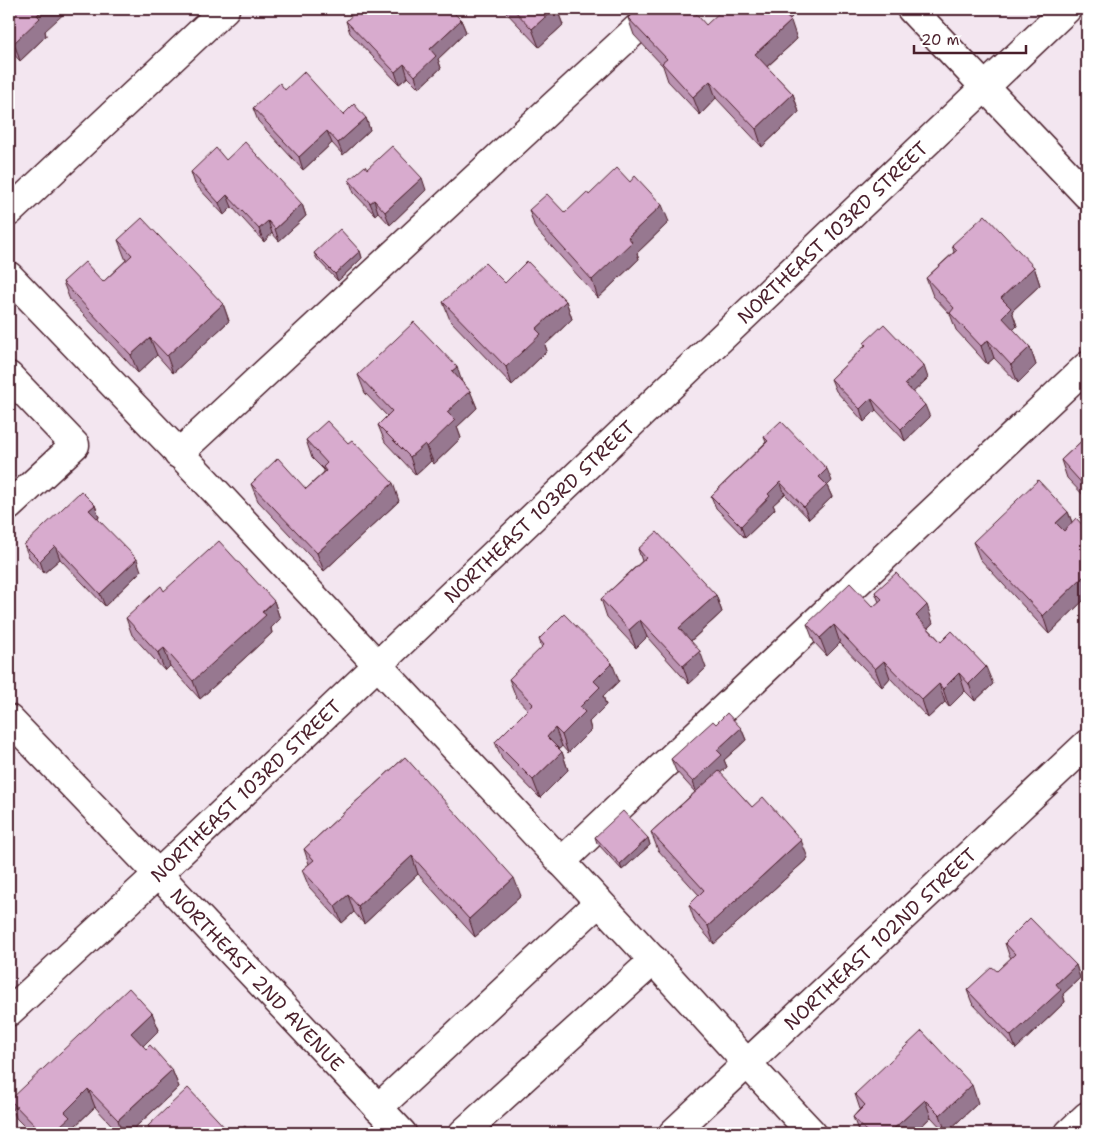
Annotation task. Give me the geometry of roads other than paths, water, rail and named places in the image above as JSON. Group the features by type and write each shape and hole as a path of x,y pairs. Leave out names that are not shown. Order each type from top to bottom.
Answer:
{"main road":[{"path":"9,212 225,9"},
{"path":"178,454 658,9"},
{"path":"911,9 1087,195"},
{"name":"NORTHEAST 103RD STREET","path":"9,1012 158,874 1067,9"},
{"path":"9,276 202,477 654,960 812,1133"},
{"path":"561,862 1087,366"},
{"path":"9,376 75,445 9,506"},
{"name":"NORTHEAST 2ND AVENUE","path":"9,719 402,1133"},
{"name":"NORTHEAST 102ND STREET","path":"674,1133 1087,744"},
{"path":"378,1108 599,902"},
{"path":"464,1133 654,960"},
{"path":"1068,1133 1087,1116"}]}
